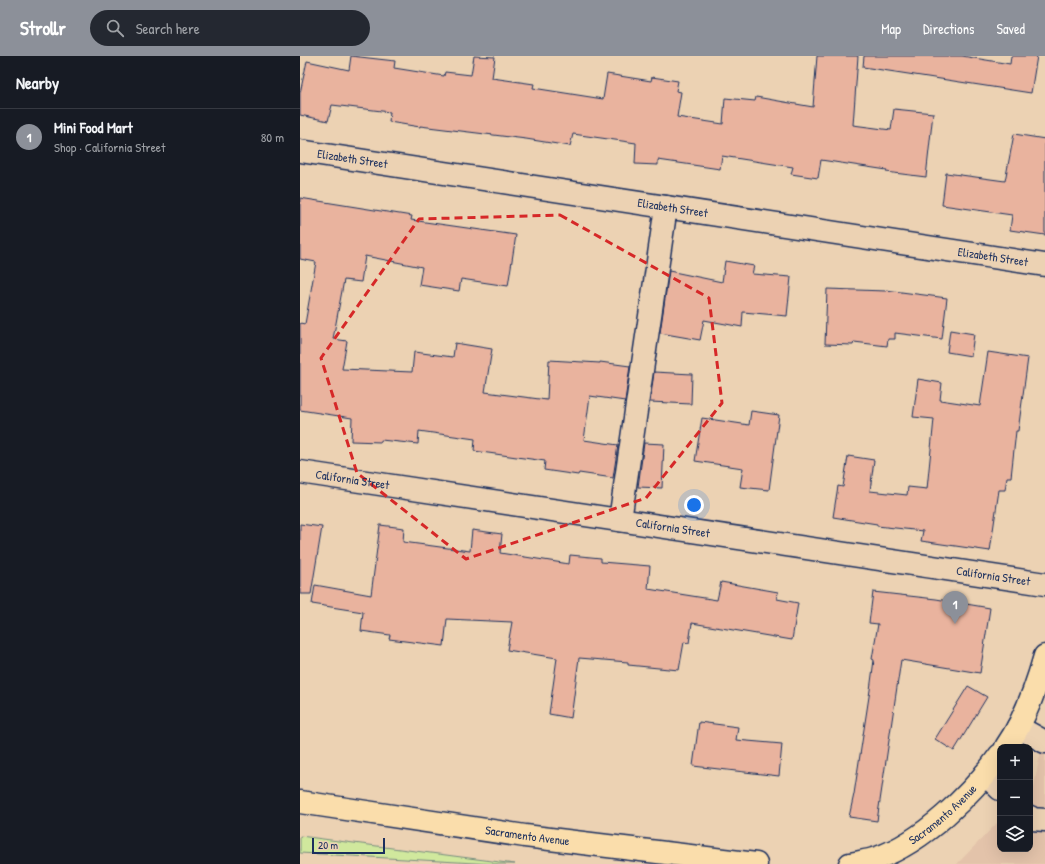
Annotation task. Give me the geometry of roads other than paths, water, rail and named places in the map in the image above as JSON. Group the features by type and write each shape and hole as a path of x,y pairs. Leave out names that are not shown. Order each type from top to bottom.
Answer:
{"main road":[{"path":"1008,744 1018,727 1038,681 1045,656"},
{"name":"Sacramento Avenue","path":"850,864 877,858 908,843 941,820 969,793 992,782 997,765"},
{"name":"Sacramento Avenue","path":"300,802 525,836 756,864"}],"street":[{"name":"Elizabeth Street","path":"300,151 1045,265"},
{"path":"620,520 666,207"},
{"name":"California Street","path":"300,472 1045,584"},
{"path":"1018,727 1045,742"},
{"path":"1033,819 1045,820"}],"place":[{"name":"Mini Food Mart","path":"955,624"}]}
